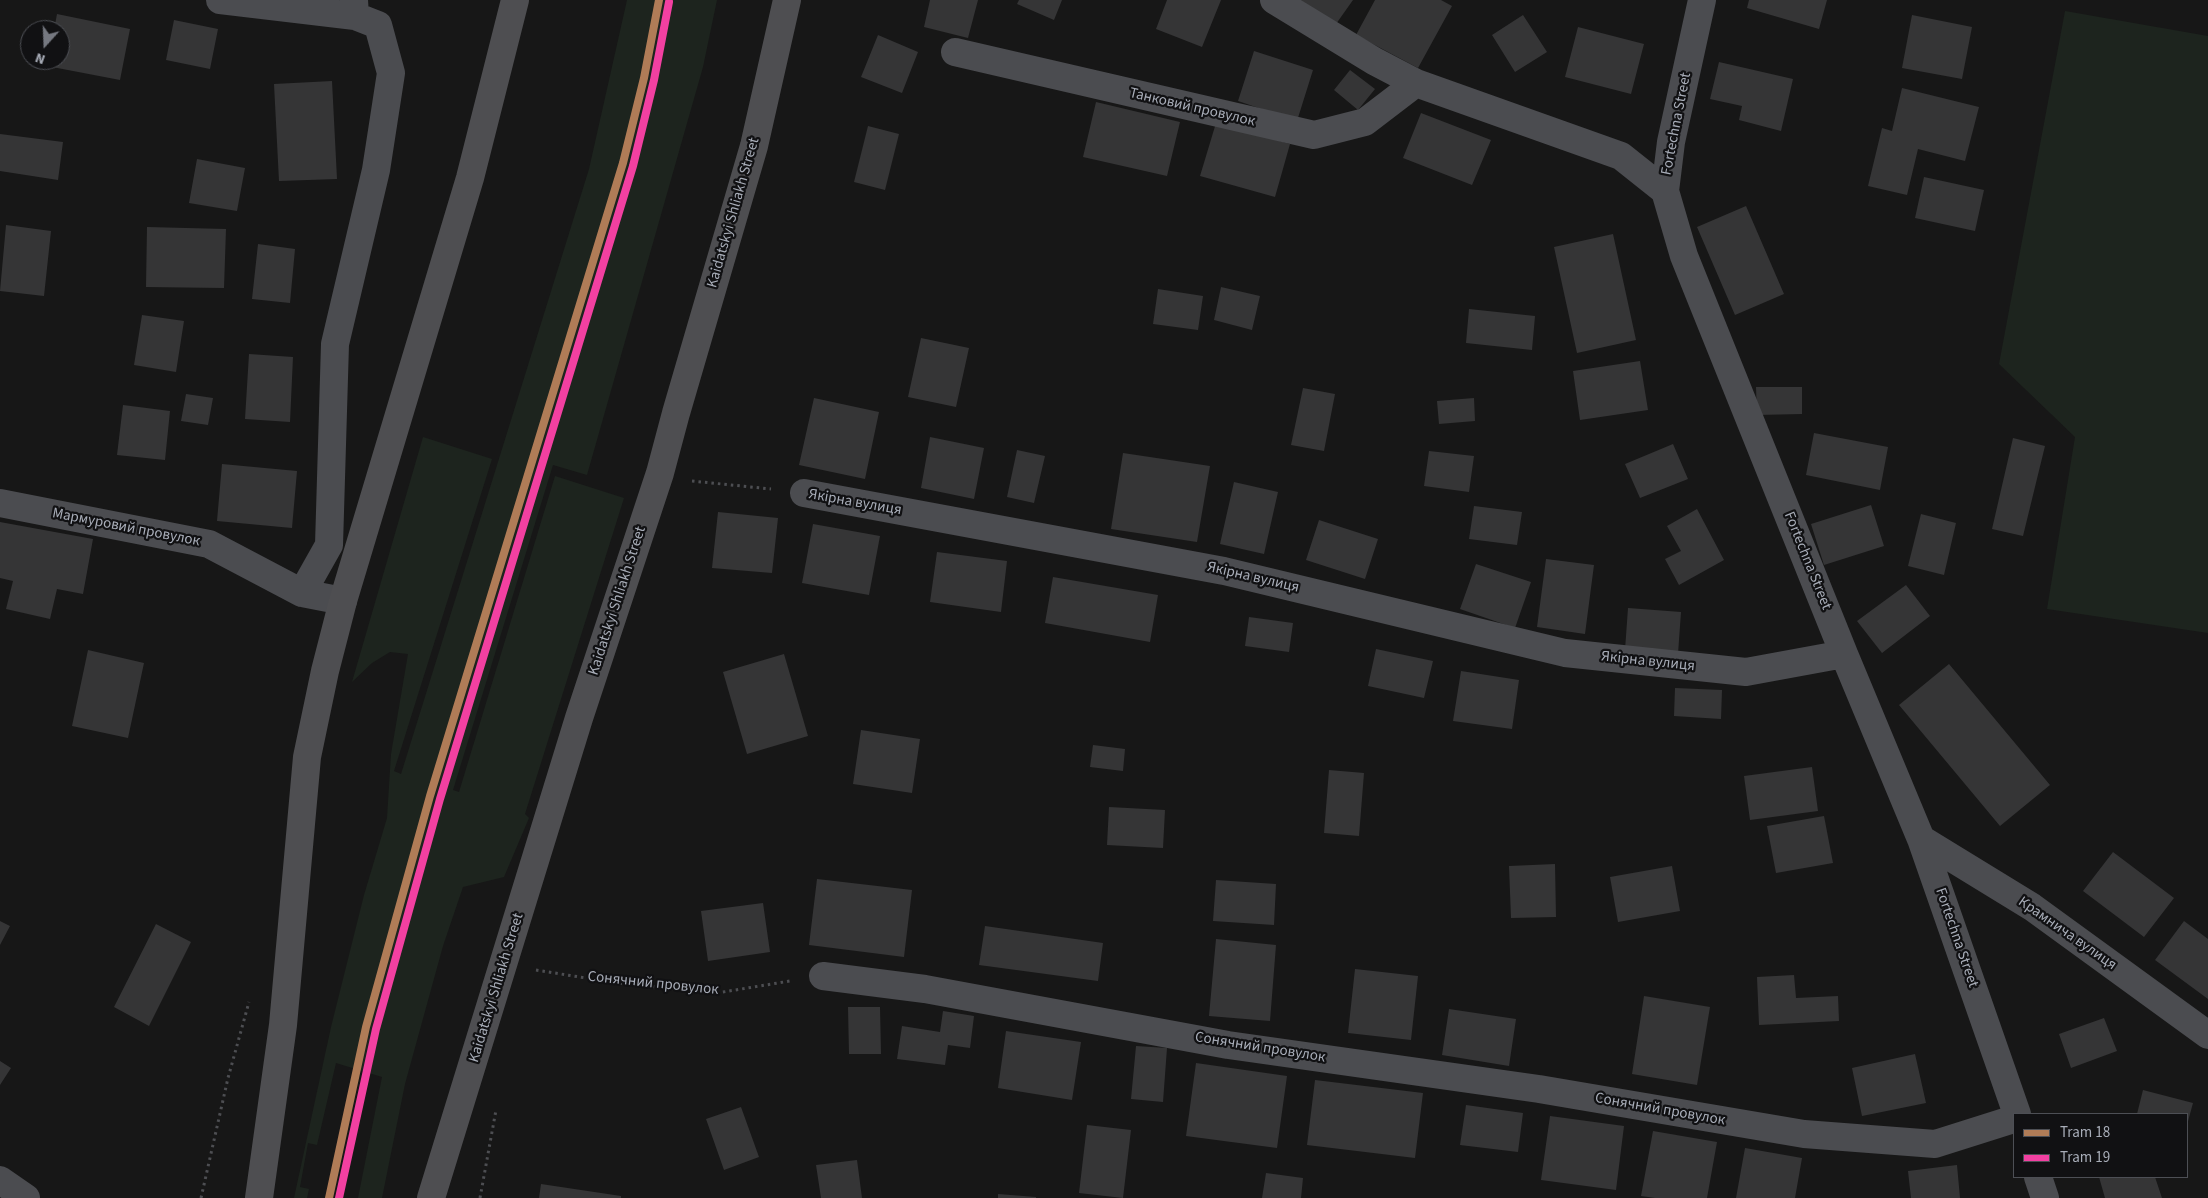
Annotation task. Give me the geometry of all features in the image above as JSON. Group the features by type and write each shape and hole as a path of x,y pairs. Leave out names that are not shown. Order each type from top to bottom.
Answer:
{"highway":[{"path":"259,1198 283,1025 307,757 325,670 343,601 470,178 515,0"},
{"name":"Kaidatskyi Shliakh Street","path":"432,1198 579,718 660,473 754,146 787,0"}],"street":[{"path":"220,0 354,8 378,25 391,74 376,170 335,344 329,545 302,593"},
{"path":"1274,0 1374,61 1416,83 1620,156 1665,191"},
{"name":"Fortechna Street","path":"1702,0 1670,142 1665,191 1684,256 1844,654 1921,839 2017,1113"},
{"name":"Танковий провулок","path":"955,52 1314,135 1365,122 1416,83"},
{"name":"Якірна вулиця","path":"804,493 1224,571 1565,653 1746,672 1844,654"},
{"name":"Мармуровий провулок","path":"0,503 209,544 302,593 343,601"},
{"name":"Крамнича вулиця","path":"1921,839 2032,907 2208,1035"},
{"name":"Сонячний провулок","path":"823,976 925,990 1228,1044 1539,1089 1804,1134 1935,1144 2013,1119"},
{"path":"2038,1178 2045,1198"},
{"path":"0,1180 26,1198"}],"path":[{"name":"Якірна вулиця","path":"660,473 677,479 804,493"},
{"name":"Сонячний провулок","path":"504,964 617,984 717,992 823,976"}],"shaded area":[{"path":"627,0 717,0 703,67 587,475 553,465 453,790 459,792 555,476 624,498 525,814 529,818 504,877 463,887 443,946 405,1084 382,1198 358,1198 382,1077 336,1063 317,1145 308,1143 300,1187 309,1189 307,1198 294,1198 331,1027 364,895 387,818 391,754 408,654 390,652 372,663 352,682 423,437 492,459 394,771 401,774 589,169"},
{"path":"2065,11 2208,36 2208,633 2047,609 2075,437 1999,364"}],"building":[{"path":"930,0 978,0 968,38 924,27"},
{"path":"1019,0 1062,0 1054,20 1017,4"},
{"path":"1167,0 1221,0 1202,47 1156,29"},
{"path":"1300,0 1353,0 1336,24"},
{"path":"1375,0 1441,0 1452,6 1418,68 1356,35"},
{"path":"1749,0 1827,0 1819,29 1747,8"},
{"path":"57,14 130,29 120,80 68,70 70,70 70,20 56,20"},
{"path":"1523,15 1547,52 1515,72 1492,35"},
{"path":"1912,15 1972,27 1962,79 1902,68"},
{"path":"174,20 218,29 210,69 166,60"},
{"path":"1578,27 1644,44 1631,94 1565,77"},
{"path":"878,35 918,52 902,93 861,77"},
{"path":"1254,51 1313,70 1297,121 1238,101"},
{"path":"1719,62 1793,79 1781,131 1739,120 1742,106 1710,99"},
{"path":"1350,70 1375,89 1358,110 1334,90"},
{"path":"332,81 337,179 279,181 274,84"},
{"path":"1902,88 1979,107 1965,161 1918,149 1907,195 1868,186 1882,128 1892,131"},
{"path":"1096,102 1180,122 1167,176 1083,157"},
{"path":"1421,113 1491,140 1472,185 1403,158"},
{"path":"1216,123 1290,144 1275,197 1200,176"},
{"path":"868,126 899,134 885,190 854,182"},
{"path":"0,134 63,142 58,180 0,171"},
{"path":"197,159 245,168 237,211 189,203"},
{"path":"1924,177 1984,190 1975,231 1915,218"},
{"path":"1746,206 1784,294 1735,315 1697,227"},
{"path":"6,225 51,231 44,296 0,291"},
{"path":"147,227 226,229 224,288 146,287"},
{"path":"1613,234 1636,340 1577,353 1554,247"},
{"path":"258,244 295,249 290,303 252,299"},
{"path":"1221,287 1260,296 1252,330 1214,320"},
{"path":"1158,289 1203,296 1198,330 1153,324"},
{"path":"1469,309 1535,316 1532,350 1466,343"},
{"path":"142,315 184,321 176,372 134,365"},
{"path":"921,338 969,348 956,407 908,397"},
{"path":"249,354 293,357 290,422 245,419"},
{"path":"1640,361 1648,410 1580,420 1573,371"},
{"path":"1756,387 1802,387 1802,414 1757,415"},
{"path":"1303,388 1335,394 1324,451 1291,445"},
{"path":"186,394 213,398 208,425 181,421"},
{"path":"814,398 879,412 865,479 799,465"},
{"path":"1474,398 1475,421 1439,424 1437,401"},
{"path":"123,405 170,411 165,460 117,455"},
{"path":"1814,433 1888,447 1880,490 1806,475"},
{"path":"930,437 984,448 974,499 921,488"},
{"path":"2013,438 2045,446 2023,536 1992,529"},
{"path":"1673,444 1688,479 1640,498 1625,464"},
{"path":"1017,450 1045,456 1034,503 1007,497"},
{"path":"1429,451 1474,456 1469,492 1424,486"},
{"path":"1123,453 1210,466 1197,542 1111,529"},
{"path":"222,464 297,471 292,528 217,521"},
{"path":"1234,482 1278,492 1264,554 1220,544"},
{"path":"1871,505 1884,546 1824,565 1811,524"},
{"path":"1474,506 1522,512 1517,545 1469,539"},
{"path":"1697,509 1724,560 1679,585 1665,559 1681,551 1667,526"},
{"path":"718,512 778,518 772,573 712,568"},
{"path":"1921,514 1956,523 1944,575 1908,566"},
{"path":"1319,520 1378,539 1365,579 1306,560"},
{"path":"0,522 93,539 83,594 57,589 50,619 6,609 13,581 0,578"},
{"path":"813,524 880,536 869,595 802,583"},
{"path":"937,552 1007,561 1001,612 930,602"},
{"path":"1546,559 1594,565 1585,634 1537,627"},
{"path":"1476,564 1531,582 1515,628 1460,609"},
{"path":"1053,577 1158,595 1150,642 1045,623"},
{"path":"1906,585 1930,616 1882,653 1857,621"},
{"path":"1628,608 1681,612 1678,654 1625,650"},
{"path":"1249,617 1293,623 1289,652 1245,646"},
{"path":"1376,649 1433,661 1424,698 1368,686"},
{"path":"88,650 144,663 128,738 72,726"},
{"path":"784,654 808,736 747,754 723,672"},
{"path":"1949,664 2050,785 2000,826 1899,705"},
{"path":"1461,671 1519,680 1512,729 1453,721"},
{"path":"1675,688 1722,690 1721,719 1674,716"},
{"path":"861,730 920,739 912,793 853,784"},
{"path":"1093,745 1125,749 1123,771 1090,767"},
{"path":"1812,767 1818,811 1750,820 1744,776"},
{"path":"1329,770 1364,773 1359,836 1324,833"},
{"path":"1109,807 1165,810 1163,848 1107,845"},
{"path":"1824,816 1833,863 1776,873 1767,826"},
{"path":"2113,852 2174,898 2144,937 2083,891"},
{"path":"1555,864 1556,917 1511,918 1509,866"},
{"path":"1672,866 1680,911 1618,922 1610,877"},
{"path":"817,879 912,890 904,957 809,945"},
{"path":"1216,880 1276,884 1274,925 1213,921"},
{"path":"763,903 770,952 708,961 701,911"},
{"path":"0,921 10,926 0,945"},
{"path":"2184,921 2208,939 2208,999 2155,960"},
{"path":"156,924 191,942 149,1026 114,1007"},
{"path":"985,926 1103,943 1098,981 979,965"},
{"path":"1216,939 1276,945 1270,1021 1209,1016"},
{"path":"1355,969 1418,976 1411,1040 1348,1033"},
{"path":"1794,975 1796,998 1838,996 1839,1021 1759,1025 1757,977"},
{"path":"1644,996 1710,1007 1697,1085 1632,1074"},
{"path":"848,1007 880,1007 881,1054 849,1054"},
{"path":"1449,1009 1516,1019 1509,1066 1442,1055"},
{"path":"943,1011 974,1016 970,1048 948,1045 945,1065 897,1059 902,1026 940,1032"},
{"path":"2104,1018 2117,1051 2071,1068 2059,1034"},
{"path":"1006,1031 1081,1042 1072,1100 998,1088"},
{"path":"1136,1046 1167,1048 1163,1102 1131,1099"},
{"path":"1915,1054 1926,1103 1862,1116 1852,1068"},
{"path":"0,1061 11,1068 0,1085"},
{"path":"1196,1063 1287,1076 1277,1148 1186,1136"},
{"path":"1315,1080 1423,1093 1415,1158 1307,1145"},
{"path":"2143,1090 2193,1103 2188,1121 2188,1113 2137,1113"},
{"path":"1466,1105 1523,1113 1518,1152 1460,1145"},
{"path":"741,1107 759,1157 724,1170 706,1119"},
{"path":"1550,1116 1624,1126 1616,1190 1541,1180"},
{"path":"1087,1125 1131,1130 1123,1198 1079,1193"},
{"path":"1653,1131 1717,1142 1707,1198 1655,1198 1641,1196"},
{"path":"1745,1148 1802,1158 1795,1198 1736,1198"},
{"path":"857,1160 862,1198 821,1198 816,1165"},
{"path":"1957,1165 1960,1198 1911,1198 1908,1171"},
{"path":"1266,1173 1303,1178 1301,1198 1262,1198"},
{"path":"2099,1178 2155,1178 2162,1198 2105,1198"},
{"path":"541,1184 621,1196 621,1198 539,1198"},
{"path":"998,1194 1036,1197 1036,1198 998,1198"}],"tram line":[{"name":"18","path":"329,1198 366,1027 430,796 623,163 644,78 659,0"},
{"name":"19","path":"339,1198 376,1029 440,799 633,166 654,80 669,2"}]}
